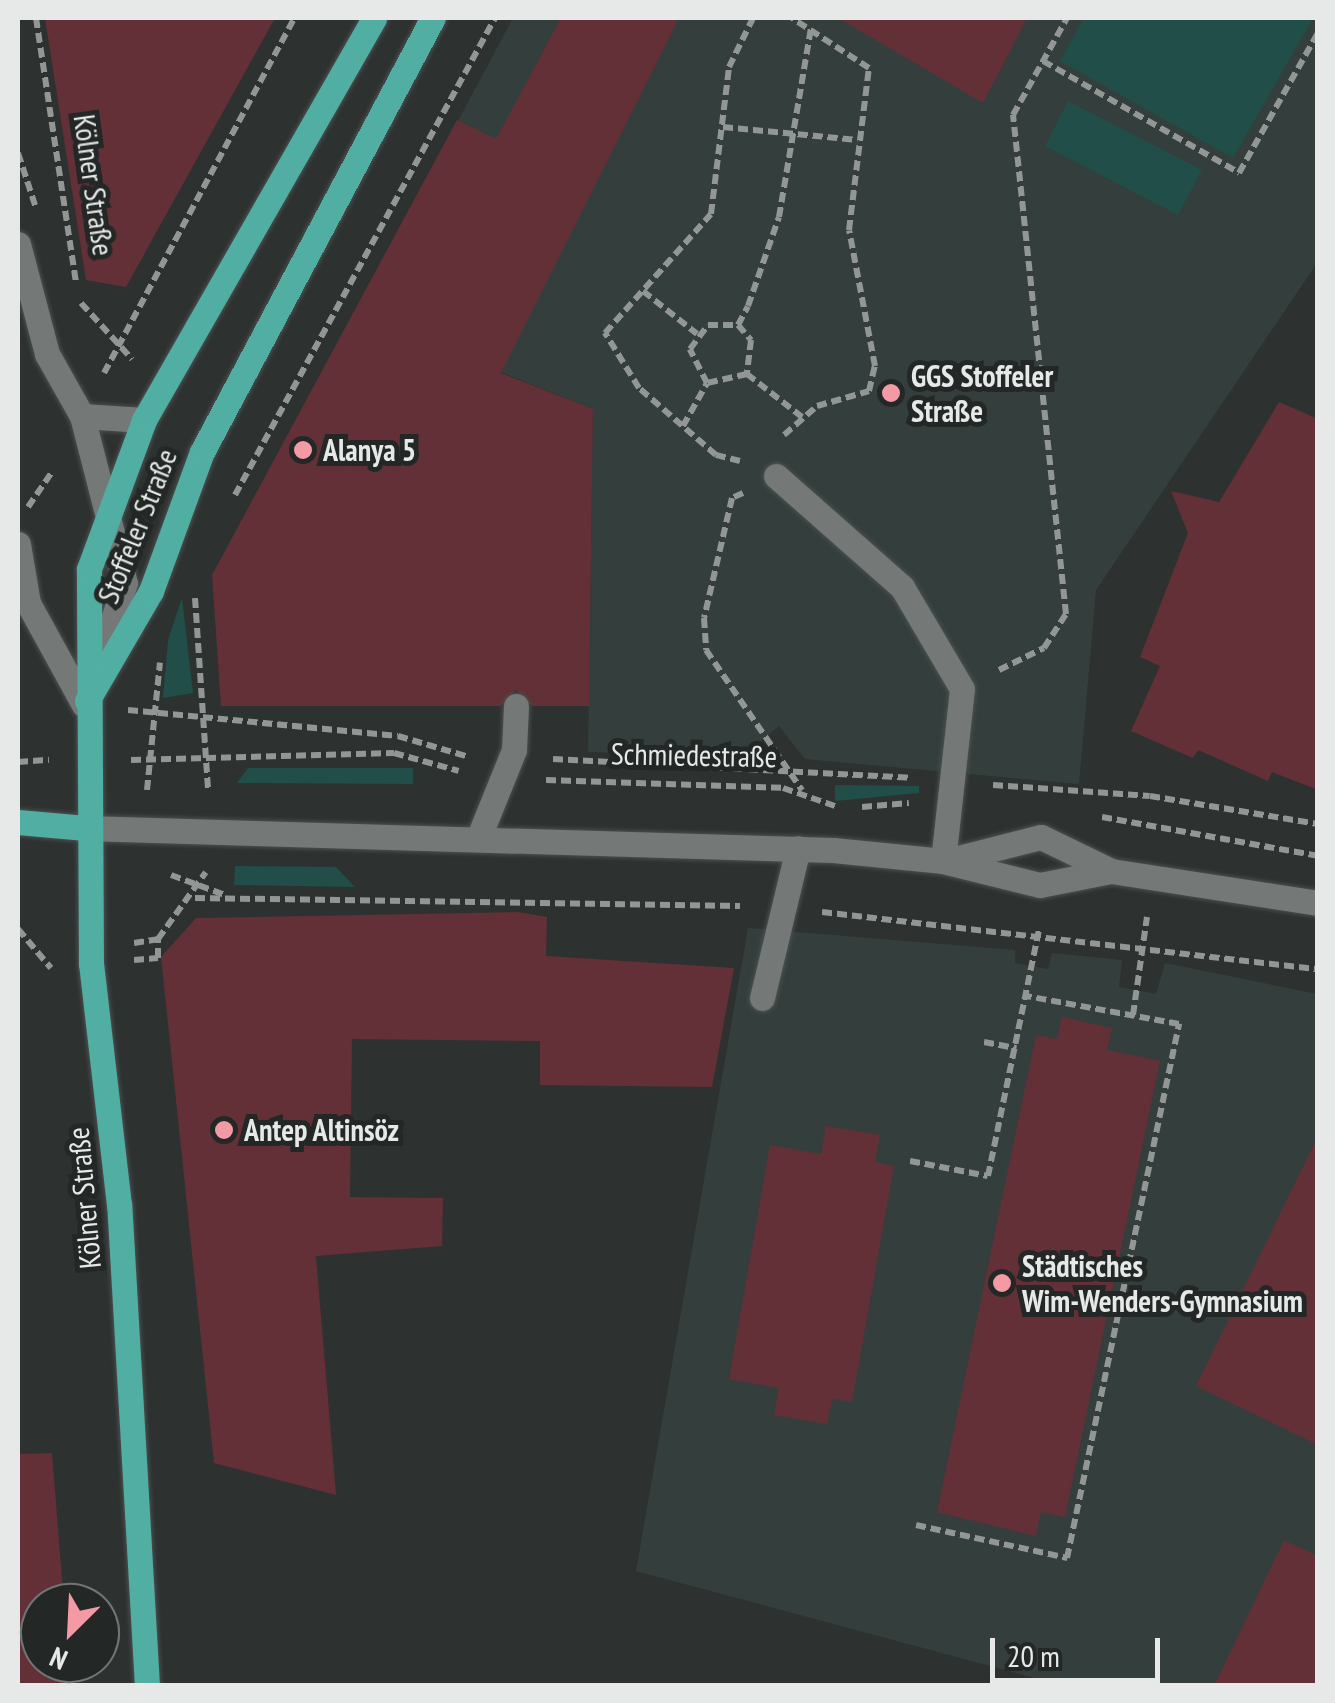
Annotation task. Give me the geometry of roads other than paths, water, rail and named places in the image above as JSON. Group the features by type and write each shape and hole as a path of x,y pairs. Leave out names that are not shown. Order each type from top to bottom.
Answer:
{"main road":[{"name":"Stoffeler Straße","path":"84,705 88,569 144,420 374,18"},
{"name":"Stoffeler Straße","path":"84,705 152,591 202,452 433,18"},
{"name":"Kölner Straße","path":"84,705 86,828 147,1686"},
{"path":"18,822 86,828"}],"street":[{"name":"Kölner Straße","path":"18,244 47,354 82,416 125,583 84,705"},
{"path":"82,416 144,420"},
{"path":"776,476 902,587 962,688 944,861"},
{"name":"Kölner Straße","path":"18,544 28,604 84,705"},
{"path":"478,839 508,766 516,706"},
{"path":"86,828 798,848 944,861 1040,884 1110,871 1318,903"},
{"path":"944,861 1041,837 1110,871"},
{"path":"762,998 798,848"}],"place":[{"name":"GGS Stoffeler Straße","path":"891,393"},
{"name":"Alanya 5","path":"303,450"},
{"name":"Antep Altinsöz","path":"224,1130"},
{"name":"Städtisches Wim-Wenders-Gymnasium","path":"1002,1283"}]}
